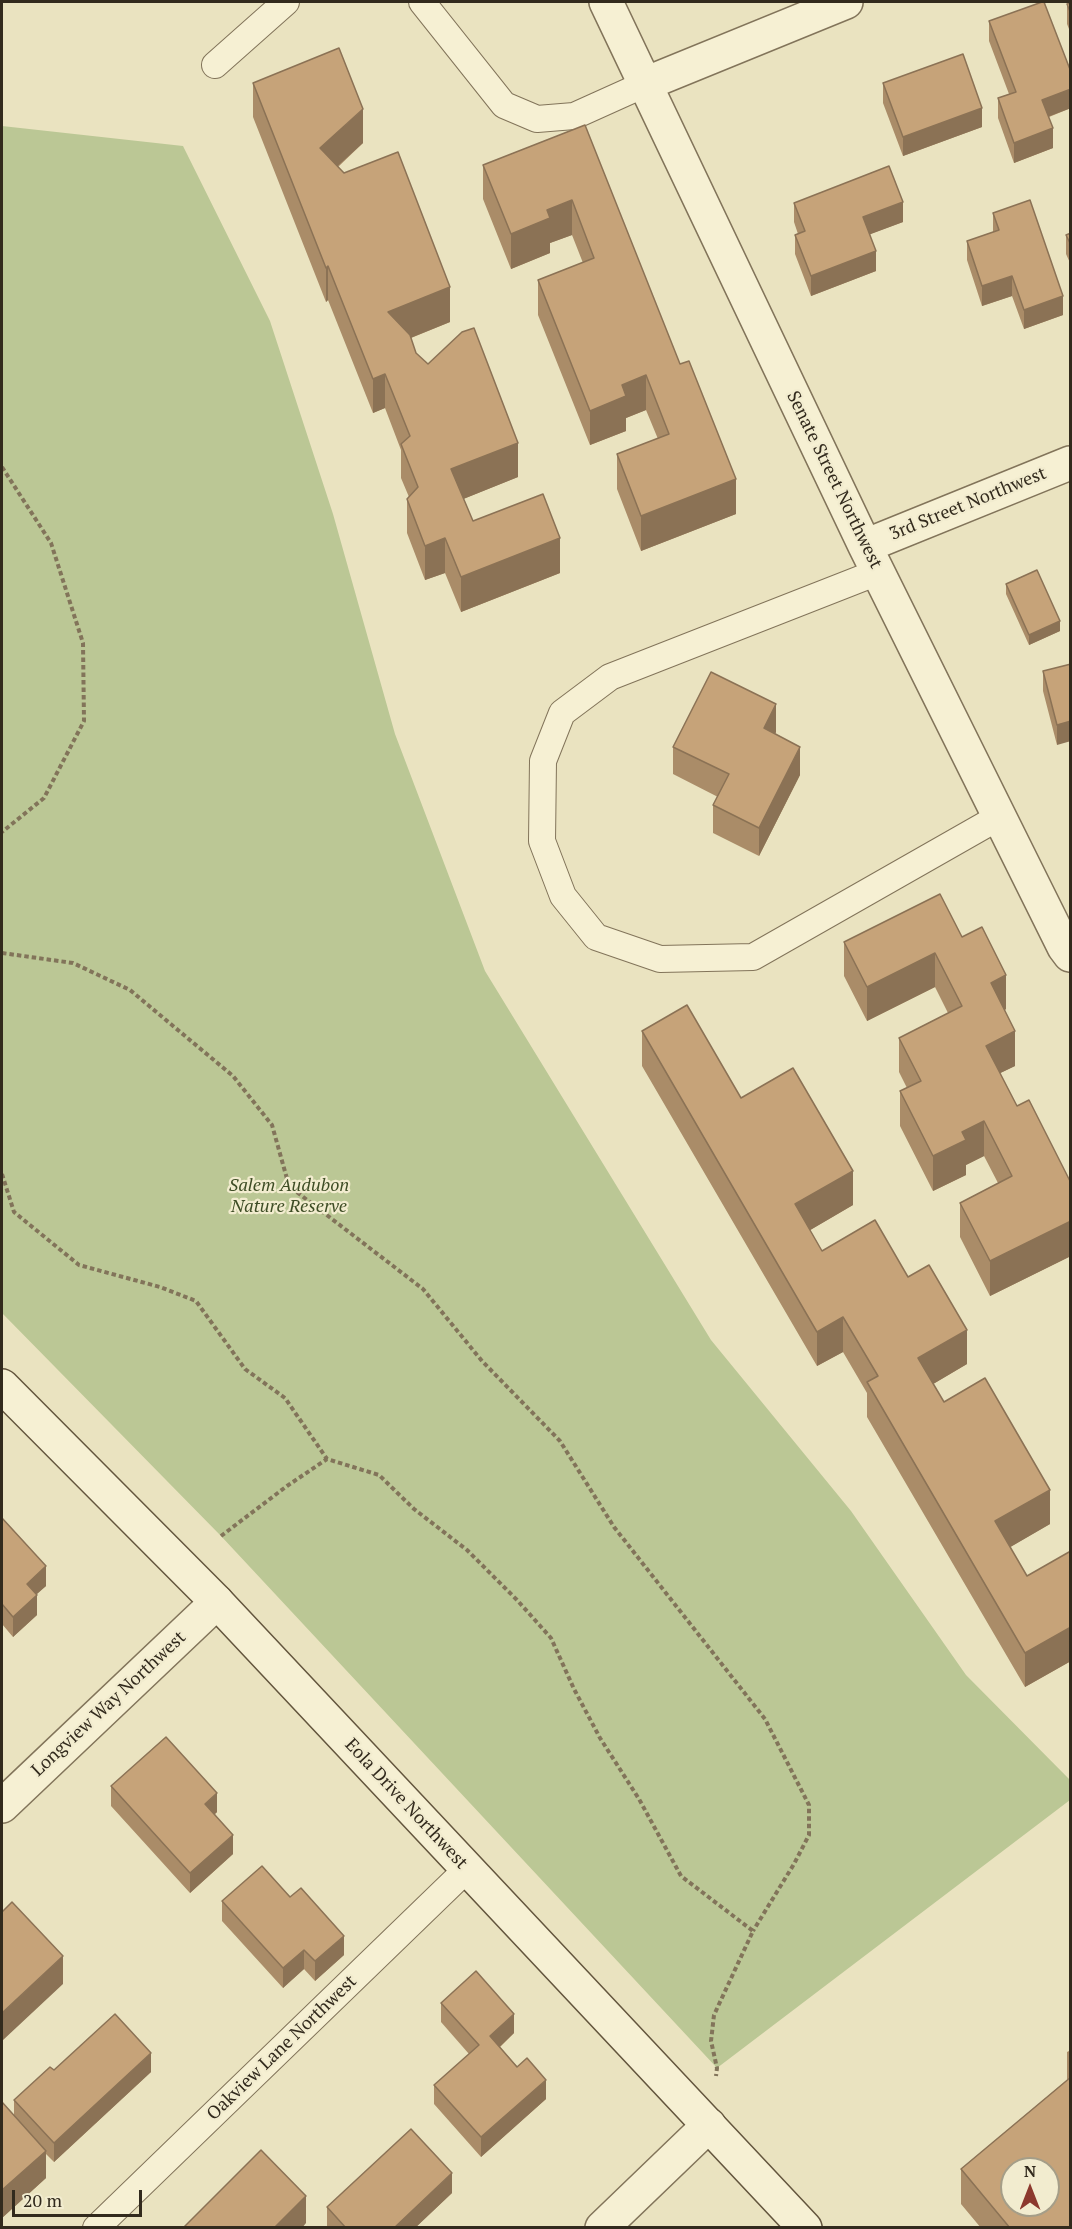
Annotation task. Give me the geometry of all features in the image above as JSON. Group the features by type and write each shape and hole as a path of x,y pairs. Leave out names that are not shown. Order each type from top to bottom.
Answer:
{"street":[{"name":"Senate Street Northwest","path":"606,2 872,559 999,817 1064,946 1071,955"},
{"path":"645,84 846,2"},
{"name":"3rd Street Northwest","path":"872,559 1071,463"},
{"name":"Eola Drive Northwest","path":"2,1386 217,1602 805,2228"},
{"name":"Longview Way Northwest","path":"2,1806 217,1602"},
{"path":"607,2225 709,2125"}],"lane":[{"path":"215,65 286,2"},
{"path":"422,2 504,105 537,119 574,116 645,84"},
{"path":"872,559 610,677 562,713 543,761 542,841 563,896 596,937 660,959 753,957 999,817"},
{"name":"Oakview Lane Northwest","path":"96,2228 467,1869"}],"path":[{"path":"2,467 51,543 82,643 84,721 44,798 2,832"},
{"path":"2,953 73,963 129,990 233,1076 272,1125 290,1186 423,1289 482,1361 560,1441 614,1527 765,1719 809,1805 809,1835 753,1931 714,2015 711,2041 717,2068"},
{"path":"2,1174 14,1212 80,1265 160,1287 196,1301 244,1369 285,1398 327,1459 379,1475 414,1509 467,1550 517,1600 552,1638 574,1689 600,1738 639,1798 681,1876 753,1931"},
{"path":"221,1536 287,1485 327,1459"}],"green space":[{"name":"Salem Audubon Nature Reserve","path":"2,126 183,146 270,321 333,514 395,734 485,971 711,1340 851,1511 966,1675 1070,1780 1070,1800 717,2068 221,1536 2,1313"}],"building":[{"path":"1044,2 1071,72 1071,89 1042,100 1053,128 1014,143 998,98 1016,92 989,21"},
{"path":"339,48 363,109 320,148 344,173 398,152 450,287 388,312 410,335 416,353 428,364 462,332 474,328 518,443 451,469 473,521 543,494 560,538 461,577 445,538 425,546 407,499 418,487 401,444 410,436 385,374 373,379 328,266 326,268 253,83"},
{"path":"963,54 982,108 903,137 883,83"},
{"path":"585,125 680,364 689,361 736,479 641,516 617,454 669,434 646,375 622,385 626,396 590,411 538,280 594,258 572,200 547,210 550,218 511,234 483,165"},
{"path":"889,166 903,202 863,217 876,251 811,276 795,235 805,231 794,203"},
{"path":"1030,200 1063,296 1024,310 1012,276 982,286 967,241 999,230 993,213"},
{"path":"1071,233 1071,245 1066,235"},
{"path":"1037,570 1060,621 1029,635 1006,584"},
{"path":"1071,664 1071,721 1057,725 1043,671"},
{"path":"711,672 776,704 764,728 800,747 759,828 713,805 729,774 673,747"},
{"path":"940,894 962,937 982,927 1006,975 991,983 1015,1031 986,1046 1017,1106 1029,1100 1071,1183 1071,1221 990,1261 960,1203 1012,1176 984,1121 962,1132 966,1140 933,1156 900,1091 921,1081 899,1038 962,1006 935,953 867,987 844,942"},
{"path":"687,1005 741,1098 793,1068 853,1171 795,1204 822,1251 875,1220 908,1277 929,1265 967,1330 918,1358 944,1402 985,1378 1050,1490 995,1521 1027,1576 1069,1552 1071,1554 1071,1627 1025,1653 867,1382 878,1376 843,1317 817,1332 642,1031"},
{"path":"2,1518 46,1566 27,1584 37,1595 13,1617 2,1604"},
{"path":"166,1737 217,1793 205,1804 233,1835 190,1873 111,1786"},
{"path":"262,1866 290,1897 301,1888 344,1936 315,1961 304,1950 283,1968 222,1901"},
{"path":"12,1902 63,1956 2,2013 2,1912"},
{"path":"476,1971 514,2014 490,2036 517,2067 527,2058 546,2080 481,2137 434,2085 479,2045 441,2003"},
{"path":"115,2014 151,2053 54,2143 14,2100 50,2067 54,2070"},
{"path":"1071,2077 1071,2228 1010,2228 1001,2217 1060,2217 1060,2157 1000,2157 1000,2216 961,2169"},
{"path":"2,2102 46,2151 2,2190"},
{"path":"411,2129 452,2173 394,2228 346,2228 327,2207"},
{"path":"261,2150 306,2196 274,2228 183,2228"}]}
